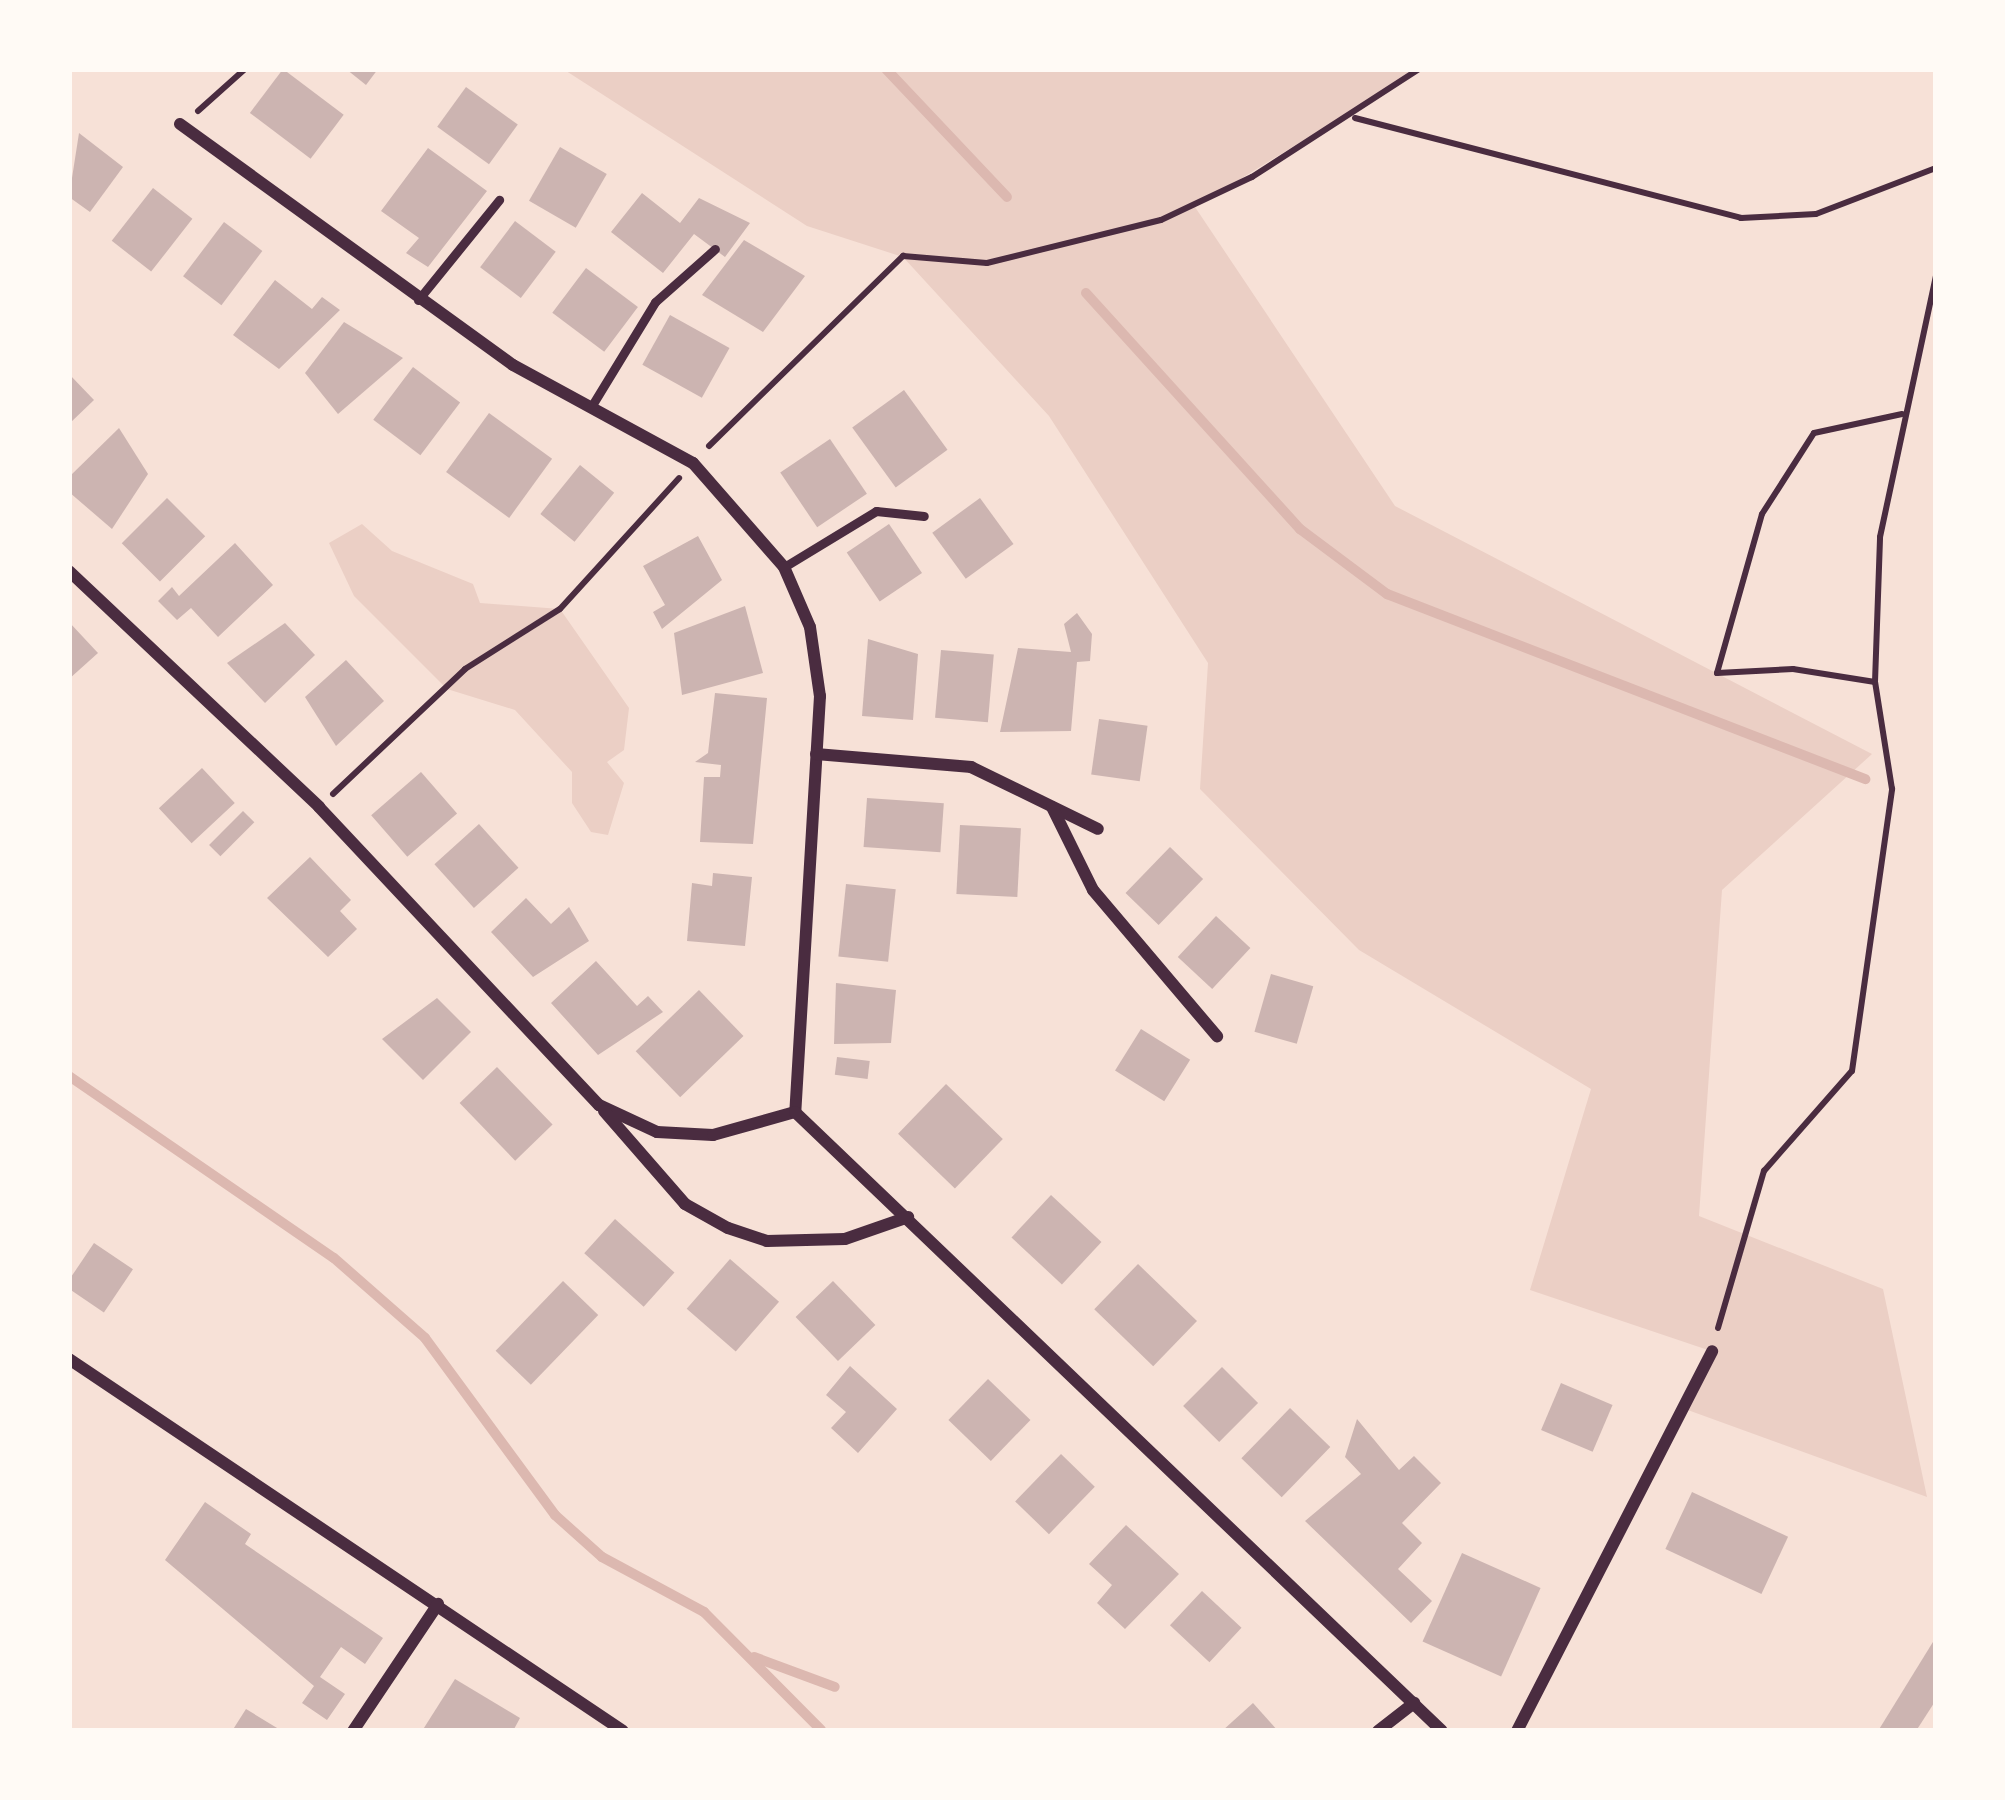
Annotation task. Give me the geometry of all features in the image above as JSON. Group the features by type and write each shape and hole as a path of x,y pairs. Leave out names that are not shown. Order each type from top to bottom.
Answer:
{"street":[{"path":"180,124 418,300 591,407 693,463 784,567 810,627 816,754 795,1112"},
{"path":"69,571 319,807 685,1204 728,1228 766,1241 844,1239 908,1217"},
{"path":"816,754 970,767 1098,829"},
{"path":"1052,806 1093,890 1217,1036"},
{"path":"598,1105 657,1132 713,1135 795,1112"},
{"path":"795,1112 1442,1731"},
{"path":"1517,1731 1712,1351"},
{"path":"69,1359 623,1731"},
{"path":"352,1731 438,1604"},
{"path":"1378,1731 1414,1702"}],"lane":[{"path":"418,300 500,200"},
{"path":"591,407 656,302 715,249"},
{"path":"784,567 876,511 924,516"}],"path":[{"path":"180,124 245,69"},
{"path":"319,807 465,669 560,609 693,463 903,256 987,263 1161,220 1352,118 1419,69"},
{"path":"1352,118 1741,218 1816,214 1936,168"},
{"path":"1712,1351 1764,1171 1852,1071 1892,789 1875,682 1880,537 1902,414 1936,275"},
{"path":"1875,682 1792,669 1717,673 1762,514 1814,433 1902,414"}],"shaded area":[{"path":"563,69 1419,69 1195,207 1395,506 1872,754 1722,890 1699,1216 1883,1289 1927,1497 1685,1409 1711,1351 1530,1290 1591,1089 1359,950 1200,789 1208,663 1049,416 903,257 807,226"},
{"path":"362,524 392,551 473,584 480,603 560,609 629,708 624,750 607,762 624,783 608,835 591,832 572,803 572,772 515,710 447,689 354,596 329,543"}],"building":[{"path":"283,69 344,115 311,159 250,113"},
{"path":"346,69 378,69 366,85"},
{"path":"466,87 518,125 489,164 437,127"},
{"path":"79,133 123,167 90,212 69,197"},
{"path":"560,147 607,174 576,228 529,201"},
{"path":"428,148 487,191 428,267 406,253 419,238 381,211"},
{"path":"153,188 192,219 151,272 112,241"},
{"path":"642,193 680,223 699,198 750,223 725,257 694,234 663,273 611,232"},
{"path":"515,221 556,252 521,298 480,267"},
{"path":"224,222 262,251 221,305 183,276"},
{"path":"744,240 805,276 763,332 702,295"},
{"path":"586,268 638,307 604,352 552,313"},
{"path":"275,280 312,309 322,297 340,310 279,369 233,335"},
{"path":"670,315 729,348 702,398 642,365"},
{"path":"344,322 403,358 338,414 305,373"},
{"path":"413,367 460,403 420,455 373,420"},
{"path":"69,374 94,400 69,424"},
{"path":"904,390 947,450 896,487 852,428"},
{"path":"489,413 552,459 509,518 446,472"},
{"path":"119,428 148,474 112,529 69,492 69,477"},
{"path":"830,439 867,494 817,527 780,473"},
{"path":"580,465 614,493 575,542 540,514"},
{"path":"167,498 205,536 160,581 122,543"},
{"path":"980,498 1014,544 966,579 932,533"},
{"path":"889,524 922,573 880,601 847,553"},
{"path":"698,536 722,580 662,629 653,612 665,605 643,566"},
{"path":"235,543 273,585 218,637 191,608 177,620 158,601 172,587 179,596"},
{"path":"745,606 763,673 682,695 674,633"},
{"path":"1077,613 1092,634 1090,661 1077,662 1071,731 1000,732 1018,648 1071,652 1064,624"},
{"path":"69,622 98,653 69,679"},
{"path":"285,623 315,655 265,703 227,663"},
{"path":"868,639 918,654 913,720 862,716"},
{"path":"941,650 994,655 988,722 935,718"},
{"path":"346,660 384,701 336,746 305,697"},
{"path":"715,693 767,698 753,844 700,842 704,777 720,777 721,765 695,762 708,753"},
{"path":"1099,719 1148,726 1140,781 1091,774"},
{"path":"202,768 235,803 192,843 159,808"},
{"path":"421,772 457,814 407,857 371,815"},
{"path":"867,798 944,803 940,852 864,847"},
{"path":"243,811 254,822 220,856 209,845"},
{"path":"479,824 518,868 474,908 434,864"},
{"path":"960,825 1021,828 1017,897 956,894"},
{"path":"1170,847 1203,879 1159,925 1126,893"},
{"path":"310,857 351,900 340,911 357,929 328,957 267,898"},
{"path":"713,873 752,877 745,946 687,941 692,883 712,886"},
{"path":"846,884 896,889 888,962 838,957"},
{"path":"526,898 551,924 569,907 589,941 533,977 491,932"},
{"path":"1216,916 1250,948 1212,989 1178,957"},
{"path":"596,961 637,1006 648,996 663,1012 598,1055 551,1003"},
{"path":"1271,974 1313,986 1297,1044 1254,1032"},
{"path":"836,983 896,990 891,1043 834,1044"},
{"path":"699,990 743,1036 680,1097 636,1051"},
{"path":"437,998 471,1032 423,1080 382,1039"},
{"path":"1141,1029 1190,1060 1164,1101 1115,1071"},
{"path":"837,1057 870,1061 868,1079 835,1075"},
{"path":"497,1067 553,1125 515,1161 460,1103"},
{"path":"946,1084 1003,1139 955,1189 898,1134"},
{"path":"1051,1195 1101,1242 1062,1284 1011,1237"},
{"path":"615,1219 674,1273 644,1307 584,1253"},
{"path":"94,1243 133,1269 104,1312 69,1289 69,1280"},
{"path":"730,1259 779,1302 736,1351 687,1309"},
{"path":"1138,1264 1197,1321 1153,1366 1094,1309"},
{"path":"563,1281 598,1315 531,1385 496,1351"},
{"path":"833,1281 875,1325 838,1361 796,1317"},
{"path":"850,1366 897,1409 858,1453 831,1428 846,1412 826,1395"},
{"path":"1222,1367 1258,1403 1219,1442 1183,1406"},
{"path":"988,1379 1030,1420 991,1461 948,1420"},
{"path":"1561,1383 1613,1405 1593,1452 1541,1430"},
{"path":"1290,1408 1330,1447 1282,1497 1241,1458"},
{"path":"1357,1419 1399,1470 1414,1456 1441,1483 1402,1523 1422,1543 1398,1569 1432,1601 1411,1623 1305,1521 1361,1474 1345,1457"},
{"path":"1061,1454 1095,1487 1049,1534 1015,1501"},
{"path":"1692,1492 1788,1537 1761,1594 1665,1549"},
{"path":"205,1502 251,1534 245,1544 383,1638 365,1664 341,1647 320,1677 345,1694 327,1720 302,1703 314,1686 165,1560"},
{"path":"1126,1525 1179,1574 1125,1629 1097,1603 1112,1585 1089,1564"},
{"path":"1462,1553 1541,1588 1501,1677 1423,1642"},
{"path":"1202,1591 1241,1628 1209,1662 1170,1625"},
{"path":"1936,1637 1936,1700 1916,1731 1878,1731"},
{"path":"455,1679 520,1718 513,1731 422,1731"},
{"path":"1253,1703 1278,1731 1222,1731"},
{"path":"246,1709 282,1731 232,1731"}],"waterway":[{"path":"886,69 1007,197"},
{"path":"1086,293 1300,529 1387,594 1865,779"},
{"path":"69,1076 334,1258 425,1338 555,1515 602,1557 704,1612 821,1730"},
{"path":"754,1657 835,1687"}]}
